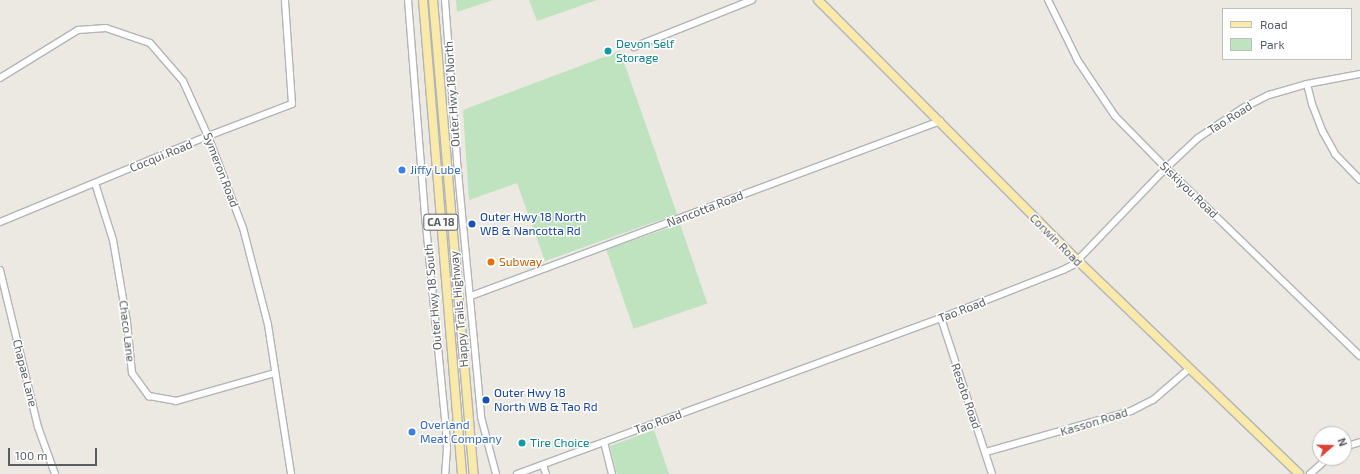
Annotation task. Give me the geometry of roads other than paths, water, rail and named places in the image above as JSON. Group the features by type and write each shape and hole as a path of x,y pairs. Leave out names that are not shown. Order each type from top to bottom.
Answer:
{"main road":[{"name":"Happy Trails Highway","path":"422,0 462,474"},
{"name":"Happy Trails Highway","path":"433,0 474,474"},
{"name":"Corwin Road","path":"818,0 1077,260 1300,474"}],"street":[{"name":"Cocqui Road","path":"0,222 208,136 292,104 285,0"},
{"name":"Outer Hwy 18 South","path":"408,0 425,215 446,430 447,448 445,474"},
{"name":"Outer Hwy 18 North","path":"445,0 457,161 471,296 481,417 496,474"},
{"path":"634,47 752,0"},
{"name":"Siskiyou Road","path":"1048,0 1078,62 1115,116 1166,168 1360,356"},
{"name":"Symeron Road","path":"0,78 78,30 106,28 150,43 183,81 208,136 243,228 268,324 291,474"},
{"name":"Tao Road","path":"517,474 941,318 1063,270 1077,260 1166,168 1198,138 1243,108 1269,95 1307,84 1360,74"},
{"path":"1307,84 1322,132 1335,154 1360,180"},
{"name":"Nancotta Road","path":"471,296 940,121"},
{"name":"Chaco Lane","path":"95,183 113,240 127,322 132,373 149,396 176,401 275,373"},
{"name":"Chapae Lane","path":"0,270 38,427 55,474"},
{"name":"Resoto Road","path":"941,318 992,474"},
{"name":"Kasson Road","path":"986,452 1130,411 1153,400 1190,368"},
{"path":"604,442 612,474"},
{"path":"543,465 546,474"},
{"path":"1310,474 1319,466"}],"place":[{"name":"Devon Self Storage","path":"608,51"},
{"name":"Jiffy Lube","path":"402,170"},
{"name":"Outer Hwy 18 North WB & Nancotta Rd","path":"472,224"},
{"name":"Subway","path":"491,262"},
{"name":"Outer Hwy 18 North WB & Tao Rd","path":"486,400"},
{"name":"Overland Meat Company","path":"412,432"},
{"name":"Tire Choice","path":"522,443"}]}
